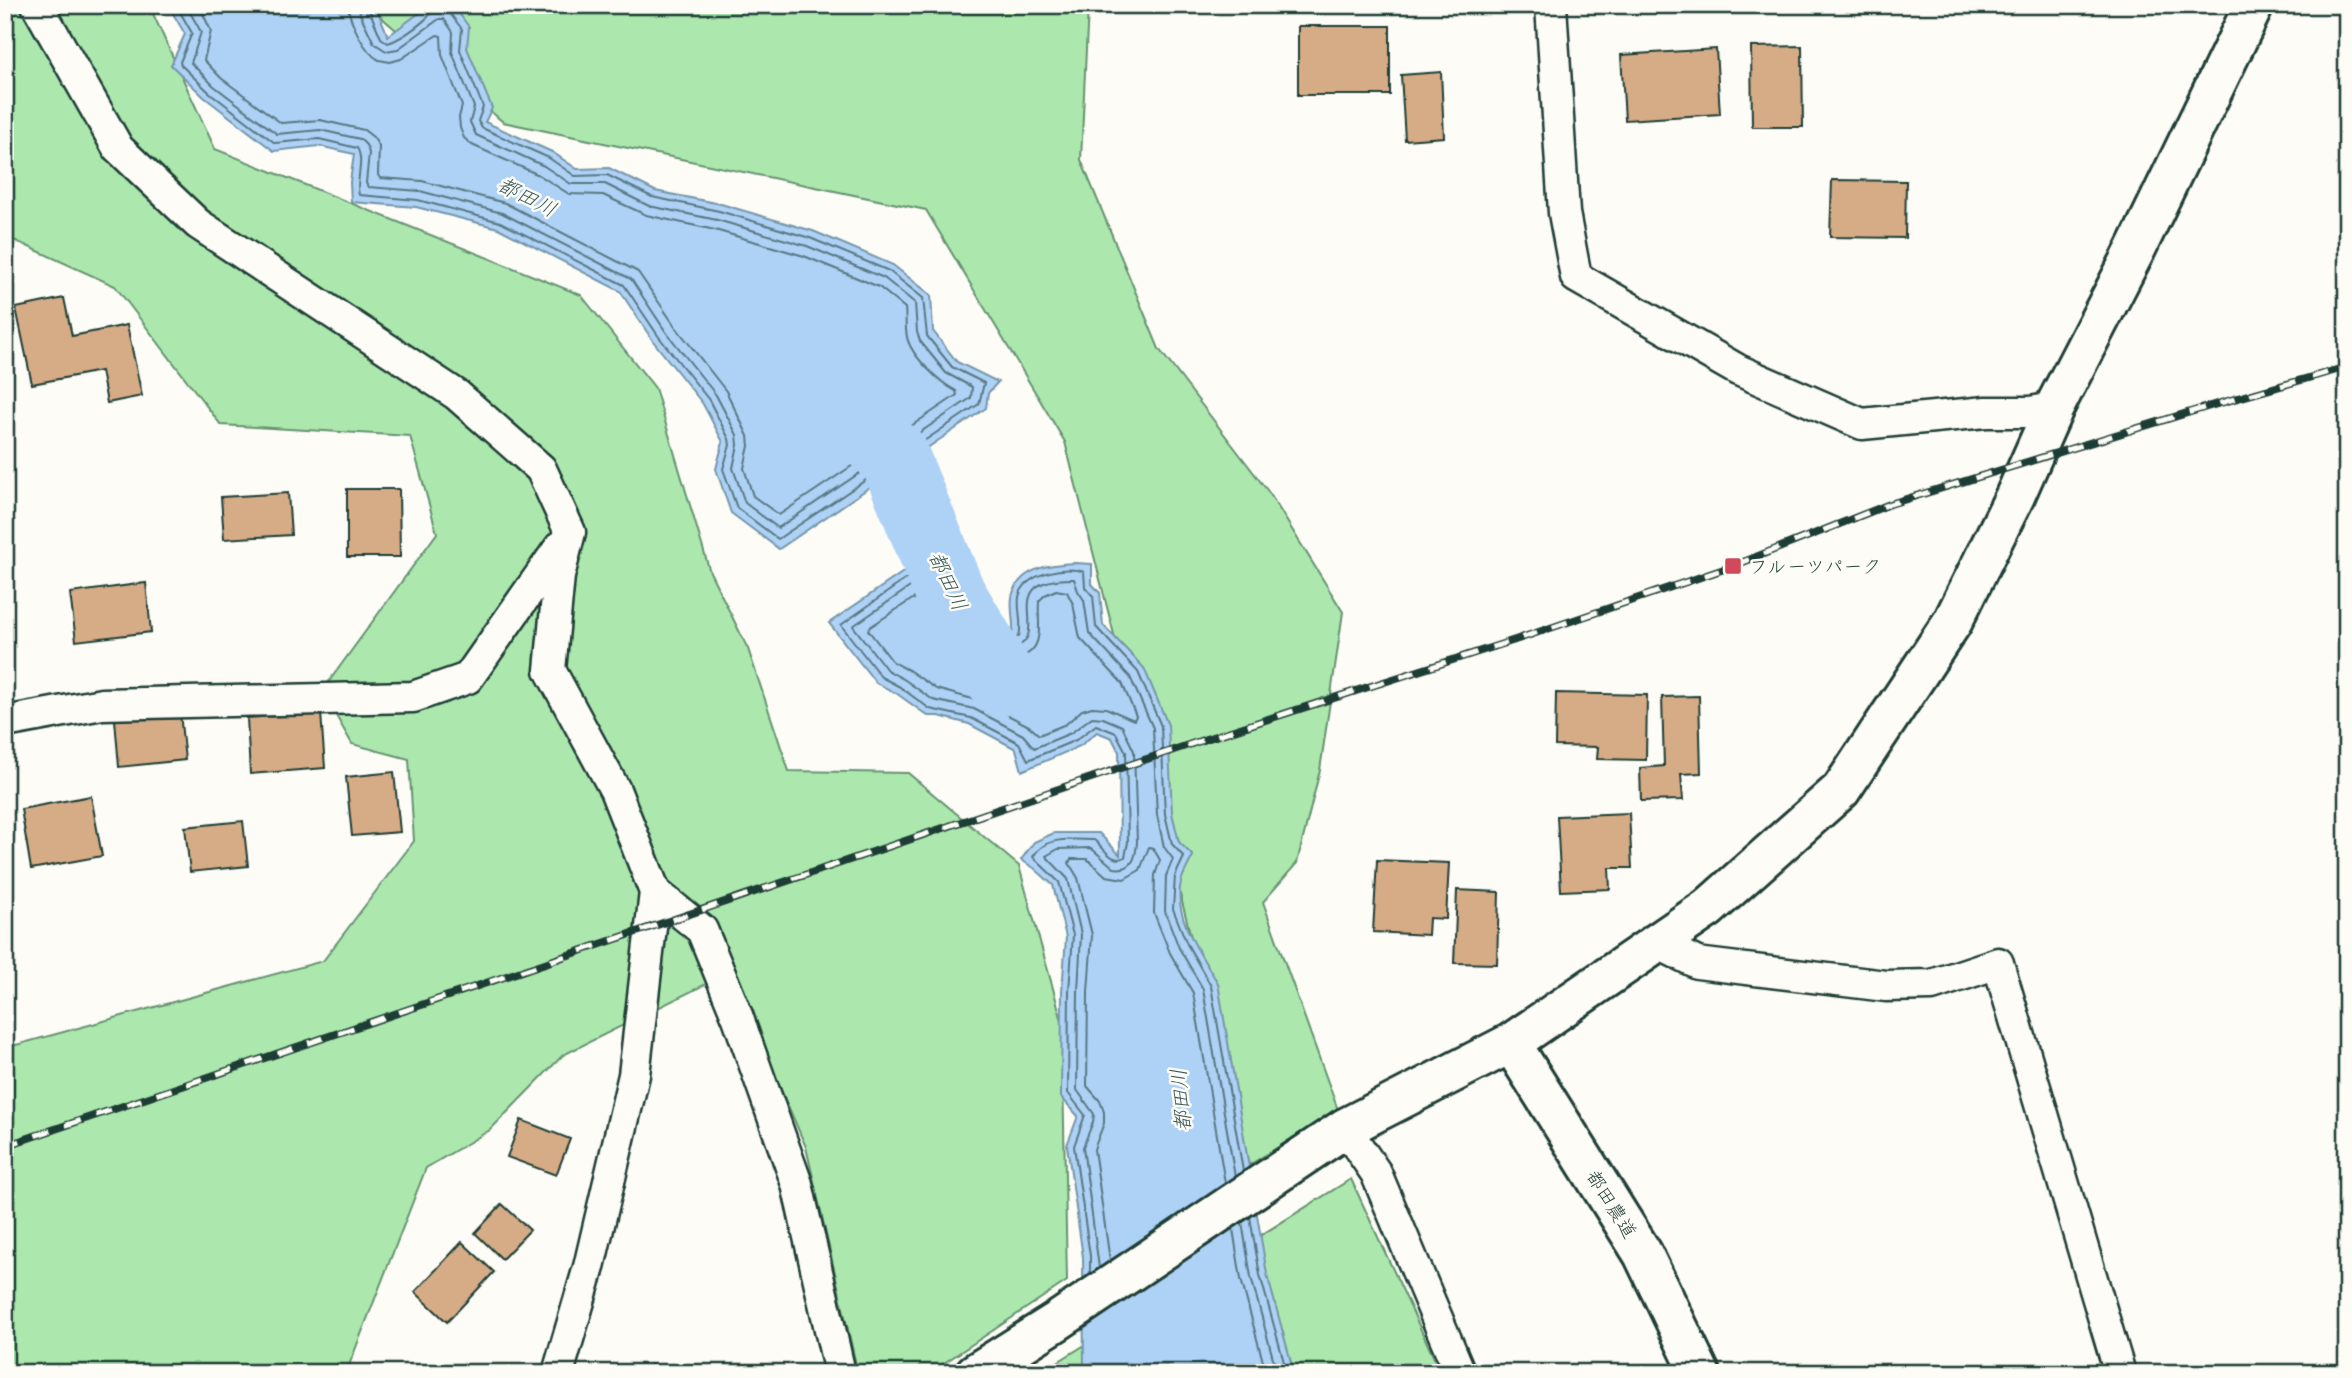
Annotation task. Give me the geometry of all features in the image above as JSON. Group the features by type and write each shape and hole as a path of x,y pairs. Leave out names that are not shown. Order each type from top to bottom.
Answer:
{"street":[{"path":"37,5 118,148 163,193 198,224 457,395 541,468 570,532 559,576 550,670 615,790 655,892 634,1075 589,1267 558,1373"},
{"path":"1550,5 1564,213 1576,277 1738,370 1862,425 2054,408"},
{"path":"975,1373 1056,1322 1345,1128 1511,1043 1708,908 1841,790 1953,621 2015,496 2054,408 2136,249 2254,5"},
{"path":"5,722 102,704 413,697 468,678 570,532"},
{"path":"655,892 702,930 738,1018 797,1184 840,1373"},
{"path":"1657,943 1697,963 1886,986 1932,985 1998,963 2120,1373"},
{"name":"都田農道","path":"1511,1043 1643,1254 1700,1373"},
{"path":"1345,1128 1376,1172 1460,1373"}],"green space":[{"path":"5,5 149,5 215,149 581,295 655,388 710,572 748,649 789,771 908,773 1019,866 1062,1021 1067,1281 929,1373 858,1373 806,1147 730,972 563,1055 490,1130 426,1168 346,1373 5,1373 5,1048 323,961 414,841 409,759 352,744 322,691 437,533 410,436 221,425 115,286 5,236"},
{"path":"367,5 1088,5 1081,160 1159,349 1270,494 1343,612 1320,770 1297,863 1263,902 1338,1110 1249,1165 1065,442 926,210 503,122"},
{"path":"1351,1179 1441,1373 1040,1373"}],"water":[{"path":"168,5 365,5 377,9 388,36 430,5 453,5 469,27 467,48 492,108 485,122 552,152 577,169 609,168 655,191 721,204 813,231 893,265 931,295 933,331 957,362 998,382 988,393 986,408 779,549 731,513 716,469 723,442 703,404 653,341 620,291 498,228 416,207 351,202 350,182 354,154 319,146 274,151 204,97 171,65 185,34"},
{"path":"915,564 954,597 987,636 1013,632 1012,597 1023,577 1048,566 1092,564 1092,584 1100,593 1103,625 1144,668 1168,725 1172,813 1179,842 1193,856 1183,876 1180,903 1188,932 1218,983 1267,1274 1294,1373 1084,1373 1083,1257 1067,1145 1078,1116 1061,1097 1062,991 1066,937 1053,885 1021,860 1034,842 1054,833 1099,833 1120,855 1119,752 1112,738 1097,732 1080,746 1022,771 1016,749 969,724 939,716 928,716 896,693 876,683 829,623"}],"building":[{"path":"1298,26 1390,26 1390,95 1298,95"},
{"path":"1802,46 1803,127 1752,127 1751,47"},
{"path":"1716,49 1720,114 1625,120 1621,55"},
{"path":"1441,72 1444,137 1405,140 1401,75"},
{"path":"1832,180 1906,181 1905,238 1830,237"},
{"path":"64,298 72,336 127,325 142,396 107,403 101,371 32,384 16,308"},
{"path":"347,489 399,489 400,557 347,557"},
{"path":"288,493 291,535 224,539 221,497"},
{"path":"146,583 151,632 76,641 70,593"},
{"path":"1556,693 1647,695 1646,760 1597,759 1598,747 1555,746"},
{"path":"1699,696 1701,773 1681,774 1683,800 1641,801 1640,768 1664,766 1662,697"},
{"path":"180,713 185,760 119,767 115,720"},
{"path":"321,713 325,768 250,774 247,718"},
{"path":"394,772 400,832 352,836 346,777"},
{"path":"91,796 102,856 31,869 21,809"},
{"path":"1629,813 1632,868 1609,868 1610,889 1561,891 1557,816"},
{"path":"243,821 248,866 190,872 185,827"},
{"path":"1377,860 1449,863 1446,919 1429,918 1428,935 1373,932"},
{"path":"1457,890 1499,892 1497,964 1454,963"},
{"path":"521,1120 570,1139 556,1175 507,1157"},
{"path":"502,1204 530,1230 502,1259 475,1233"},
{"path":"462,1242 494,1272 447,1322 415,1292"},
{"path":"651,1365 671,1373 648,1373"}],"waterway":[{"name":"都田川","path":"832,402 894,456 951,595 1002,681"}],"railway":[{"path":"5,1146 1206,739 1515,640 1733,566 1890,504 2347,367"}],"place":[{"name":"フルーツパーク","path":"1733,566"}]}
